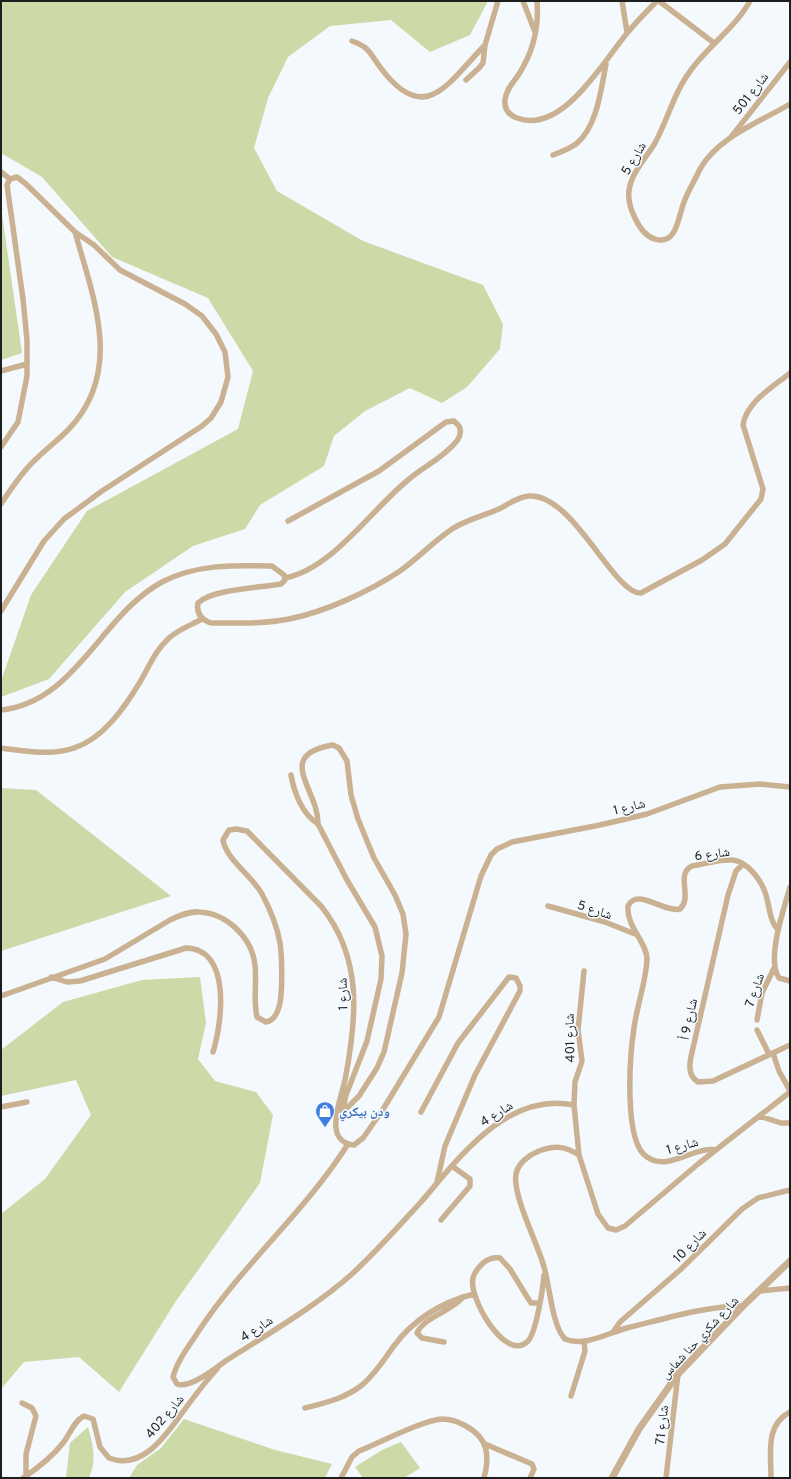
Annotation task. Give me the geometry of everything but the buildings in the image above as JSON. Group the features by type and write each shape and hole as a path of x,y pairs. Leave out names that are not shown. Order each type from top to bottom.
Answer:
{"street":[{"path":"466,80 479,68 482,63 485,45 498,1"},
{"path":"524,1 535,32"},
{"path":"537,1 537,22 531,51 519,74 507,91 505,100 507,111 510,115 518,119 539,119 558,110 584,90 607,62 627,32 658,1 714,43"},
{"path":"622,1 627,32"},
{"name":"شارع 5","path":"750,1 691,69 680,86 655,143 631,183 629,199 630,207 641,228 652,239 661,241 669,238 675,232 684,202 701,168 718,147 729,139 790,104"},
{"path":"352,41 365,46 380,68 401,92 421,98 430,97 443,89 485,45"},
{"path":"553,156 575,144 587,131 598,102 607,62"},
{"name":"شارع 501","path":"729,139 790,62"},
{"path":"1,172 10,178 17,177 21,180 75,232 94,245 120,270 174,297 202,316 222,343 228,363 227,384 216,411 202,426 102,491 64,520 44,541 1,611"},
{"path":"1,447 18,422 27,376 23,299 7,183 10,178"},
{"path":"1,504 19,477 76,421 89,403 95,389 102,355 101,341 88,279 75,232"},
{"path":"1,371 27,364"},
{"path":"288,521 379,471 446,422 454,421 460,426 460,437 453,446 407,480 344,543 310,569 298,575 285,578 281,584 228,592 202,600 198,604 197,608 202,619 211,623 263,622 290,619 326,608 362,592 392,576 409,564 432,543 460,524 500,508 510,502 529,496 545,499 557,506 575,524 619,579 633,592 642,593 702,560 725,544 761,499 762,488 743,425 744,415 755,402 790,373"},
{"path":"1,710 31,702 52,690 71,672 122,614 148,591 163,582 190,571 228,566 272,566 282,571 285,578"},
{"path":"1,748 41,752 62,751 74,748 87,742 119,713 138,685 152,658 168,639 202,619"},
{"path":"337,1118 342,1114 367,1084 384,1052 402,973 406,934 403,914 395,895 374,858 358,819 353,804 347,761 339,748 333,745 313,752 304,759 302,763 304,780 317,811 318,824 346,880 369,916 378,937 382,956 382,979 367,1041 346,1095 342,1114"},
{"path":"291,775 293,786 302,806 312,820 318,824"},
{"name":"شارع 1","path":"1,996 105,959 180,915 190,912 206,913 222,918 244,936 255,963 258,1017 266,1022 273,1019 280,1006 281,951 278,933 272,914 261,893 249,876 230,855 224,846 223,840 229,830 236,829 247,831 310,893 330,918 344,942 349,956 354,980 350,1054 336,1125 337,1134 344,1143 354,1145 363,1138 414,1060 439,1017 481,876 487,860 497,850 512,842 600,825 647,814 720,787 754,784 790,787"},
{"name":"شارع 6","path":"635,934 628,908 633,900 643,899 672,910 680,909 685,902 684,875 687,868 726,860 733,860 744,864 756,876 764,890 773,925 778,930"},
{"name":"شارع 9 أ","path":"744,864 736,871 728,895 693,1048 690,1071 696,1081 705,1083 713,1081 790,1045"},
{"name":"شارع 7","path":"757,1020 762,993 774,968 778,930 790,887"},
{"name":"شارع 5","path":"548,906 605,922 635,934"},
{"name":"شارع 1","path":"635,934 641,942 647,956 634,1028 630,1077 633,1128 638,1146 647,1157 665,1162 706,1149 716,1150"},
{"path":"51,977 67,982 80,981 186,948 199,950 209,958 218,975 220,986 217,1032 213,1052"},
{"path":"774,968 780,978 790,981"},
{"name":"شارع 401","path":"584,971 578,1030 582,1061 575,1082 574,1105 579,1155 598,1214"},
{"path":"421,1112 458,1043 509,977 516,978 520,986 520,991 475,1075 445,1146 436,1184"},
{"path":"757,1030 771,1053 790,1092"},
{"name":"شارع 1","path":"598,1214 608,1228 616,1230 625,1226 716,1150 790,1092"},
{"path":"1,1107 27,1102"},
{"name":"شارع 4","path":"348,1144 318,1187 291,1220 229,1289 188,1347 178,1364 173,1377 177,1384 185,1386 220,1365 294,1317 351,1274 476,1140 524,1109 538,1104 552,1103 574,1105"},
{"path":"759,1116 790,1123"},
{"path":"579,1155 566,1147 545,1148 528,1156 517,1171 516,1176 518,1192 544,1268 556,1325 565,1339 584,1342 613,1332 708,1310 744,1306"},
{"path":"442,1220 470,1186 470,1180 452,1166"},
{"name":"شارع 10","path":"613,1332 620,1322 680,1270 742,1209 758,1198 790,1190"},
{"path":"540,1304 531,1303 506,1263 496,1258 483,1263 475,1274 472,1286 474,1294 488,1324 496,1335 509,1343 520,1346 526,1344 531,1339 540,1304 544,1268"},
{"name":"شارع شكري حنا شماس","path":"612,1478 639,1429 678,1374 790,1261"},
{"path":"759,1291 790,1288"},
{"path":"305,1408 338,1398 362,1385 377,1369 400,1339 416,1323 445,1304 464,1296 474,1294"},
{"path":"444,1342 422,1338 417,1333 425,1324 456,1305 464,1296"},
{"path":"571,1396 585,1351 584,1342"},
{"name":"شارع 402","path":"24,1477 51,1456 64,1442 80,1418 84,1416 93,1419 100,1447 110,1458 128,1461 150,1451 168,1433 220,1365"},
{"name":"شارع 71","path":"666,1478 678,1374"},
{"path":"22,1403 32,1408 36,1416 26,1454 24,1477"},
{"path":"771,1478 772,1432 778,1420 790,1412"},
{"path":"341,1478 352,1457 359,1451 434,1421 443,1419 464,1425 477,1432 485,1444 487,1458 484,1478"},
{"path":"485,1444 532,1464 534,1469 530,1478"}],"green space":[{"path":"1,1 488,1 470,35 430,52 391,20 330,26 288,57 268,98 254,148 277,191 363,241 483,285 503,324 500,349 467,387 442,403 410,388 365,411 334,436 324,466 260,505 245,529 193,546 125,592 49,679 1,697 1,681 31,595 87,511 238,429 253,371 208,298 112,257 42,177 1,153"},
{"path":"1,207 22,353 1,360"},
{"path":"1,788 36,790 171,896 1,951"},
{"path":"200,977 206,1023 198,1059 215,1081 256,1092 273,1115 260,1183 176,1301 119,1392 79,1357 24,1362 1,1389 1,1214 45,1179 91,1115 76,1080 1,1096 1,1050 63,1002 142,980"},
{"path":"184,1419 275,1450 332,1464 325,1478 129,1478 137,1465 161,1448"},
{"path":"88,1427 93,1447 94,1459 89,1478 66,1478 70,1443"},
{"path":"401,1442 420,1468 404,1478 363,1478 355,1467 382,1450"}],"place":[{"name":"ودن بيكري","path":"325,1128"}]}
